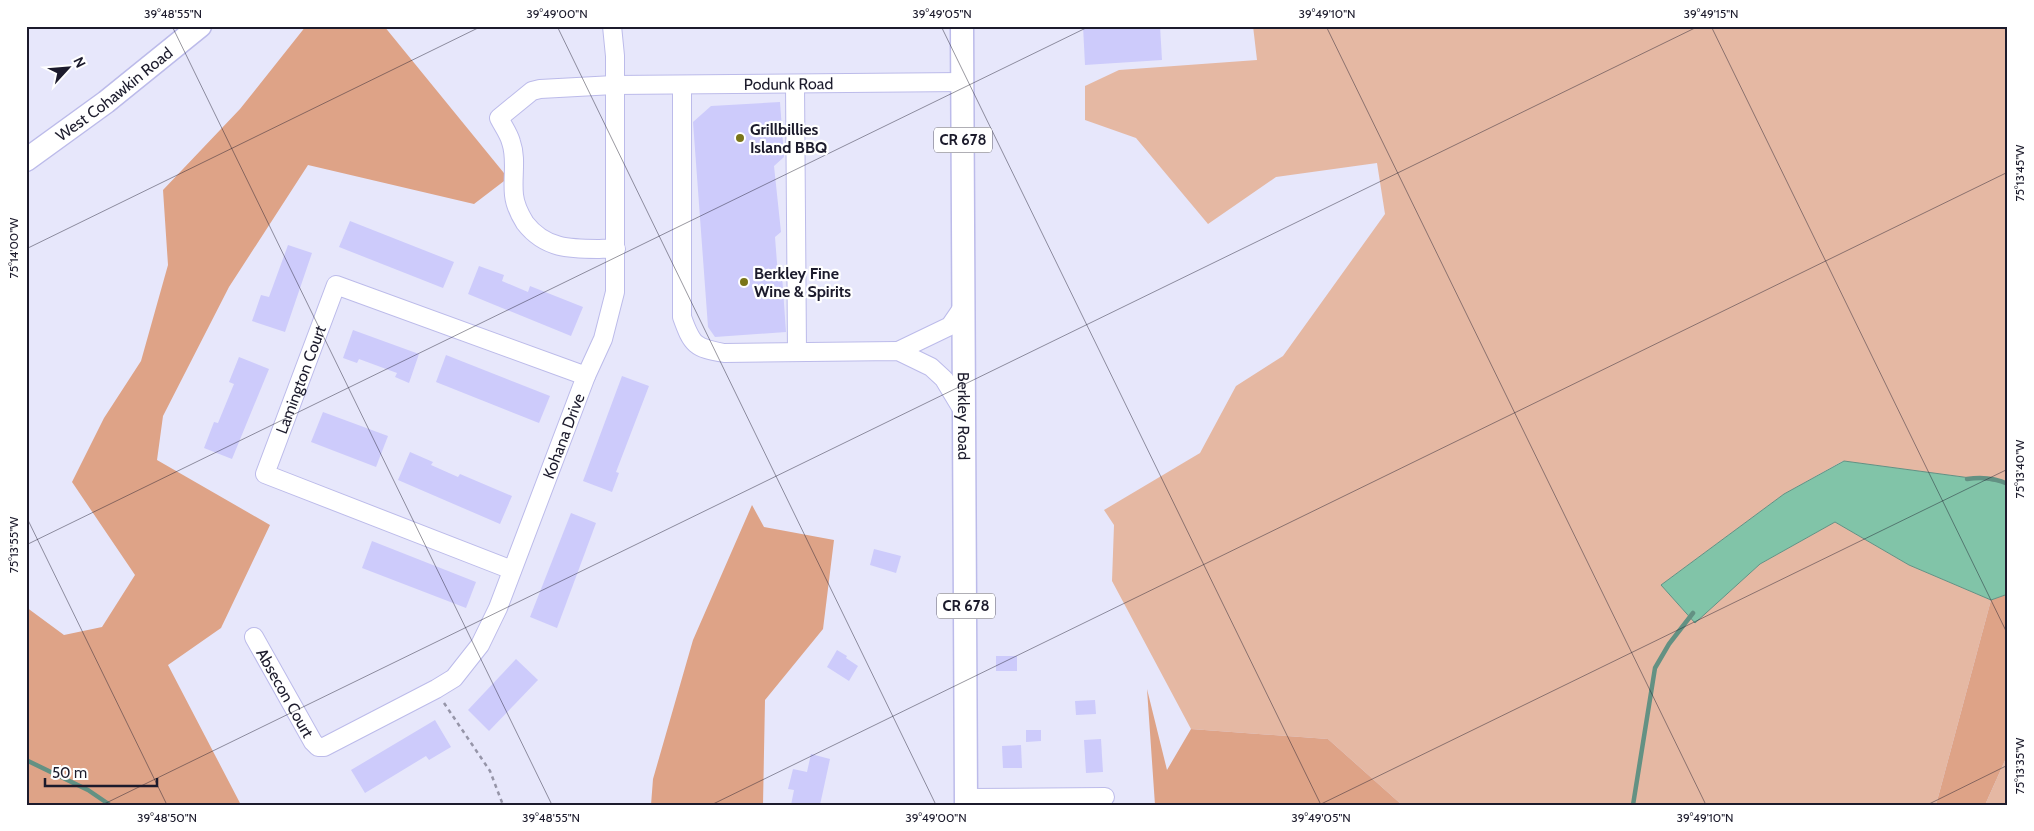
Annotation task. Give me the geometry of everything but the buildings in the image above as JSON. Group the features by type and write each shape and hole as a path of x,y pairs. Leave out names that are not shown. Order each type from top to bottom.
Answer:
{"main road":[{"name":"West Cohawkin Road","path":"26,160 106,102 200,26"},
{"name":"Berkley Road","path":"962,26 965,304 966,801"}],"street":[{"name":"Kohana Drive","path":"318,747 324,747 454,678 480,645 498,608 586,376 603,339 615,292 615,56 612,26"},
{"name":"Podunk Road","path":"616,249 560,248 549,244 538,238 530,229 517,207 514,196 514,154 511,140 499,118 532,91 614,85 963,82"},
{"path":"795,84 797,352"},
{"path":"682,85 682,317 688,335 701,349 724,354 898,351 950,326 965,304"},
{"name":"Lamington Court","path":"512,570 265,474 336,285 586,376"},
{"path":"898,351 931,367 944,378 965,414"},
{"name":"Absecon Court","path":"254,637 313,742 318,747"},
{"path":"966,801 1105,797"}],"path":[{"path":"434,690 490,771 504,805"}],"shaded area":[{"path":"306,26 384,26 508,178 474,204 308,165 229,287 163,416 157,460 270,525 221,628 168,665 241,805 26,805 26,607 64,635 102,627 135,575 72,482 104,418 141,361 168,265 163,190 240,109"},
{"path":"1253,26 2008,26 2008,483 1843,461 1784,494 1661,585 1695,623 1760,564 1835,522 1909,565 1991,600 1936,805 1402,805 1328,739 1191,729 1112,581 1114,525 1104,510 1200,453 1236,386 1283,356 1385,214 1377,163 1276,177 1208,224 1136,138 1085,120 1085,86 1119,70 1257,60"},
{"path":"1844,461 2008,483 2008,594 1991,600 1909,565 1835,522 1760,564 1695,623 1661,585 1784,494"},
{"path":"752,505 764,527 834,540 823,629 765,700 763,805 651,805 653,779 693,640"},
{"path":"2008,594 2007,756 1985,805 1936,805 1991,600"},
{"path":"1147,689 1167,770 1191,729 1328,739 1402,805 1155,805"},
{"path":"2008,712 2008,805 1985,805 2007,756"}],"waterway":[{"path":"1967,479 1988,478 2008,484"},
{"path":"1633,805 1655,668 1669,644 1693,613"},
{"path":"26,760 88,790 110,805"}],"place":[{"name":"Grillbillies Island BBQ","path":"740,138"},
{"name":"Berkley Fine Wine & Spirits","path":"744,282"}]}
